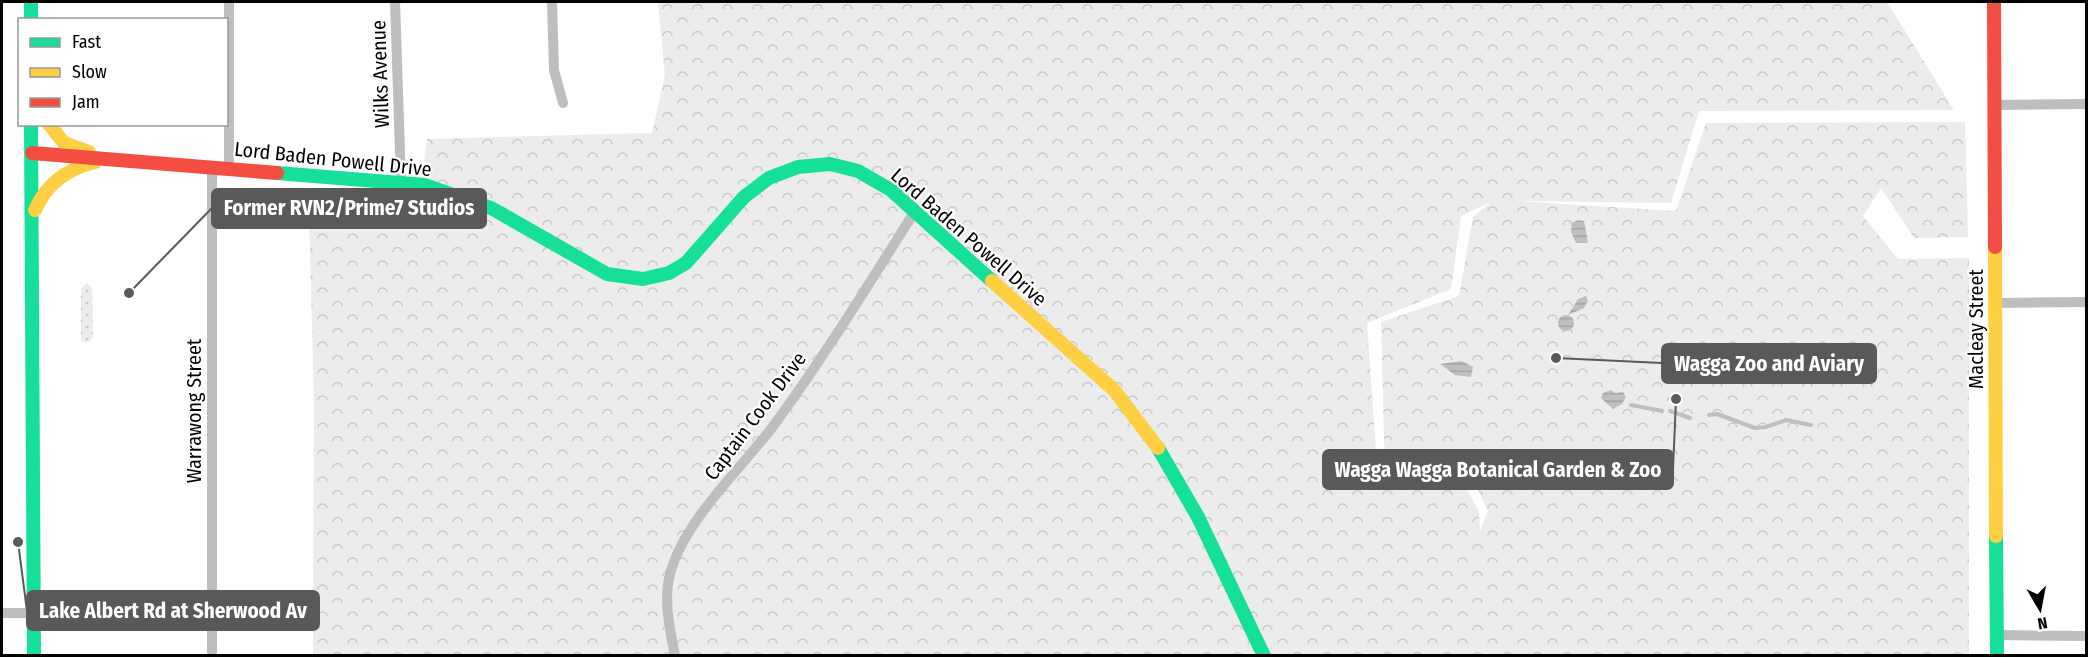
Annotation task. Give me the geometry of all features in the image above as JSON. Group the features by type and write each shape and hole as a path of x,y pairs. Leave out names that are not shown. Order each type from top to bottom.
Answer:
{"street":[{"path":"31,2 31,18"},
{"path":"229,2 229,168"},
{"name":"Wilks Avenue","path":"395,2 401,182"},
{"path":"552,2 554,70 563,103"},
{"name":"Macleay Street","path":"1994,2 1997,656"},
{"path":"1994,105 2086,104"},
{"path":"31,126 34,656"},
{"path":"51,126 64,143 112,159"},
{"name":"Lord Baden Powell Drive","path":"32,153 425,185 470,198 591,267 624,278 643,279 677,269 701,248 751,189 774,174 796,167 822,164 847,167 870,177 915,211 1114,390 1140,418 1180,483 1264,656"},
{"path":"33,216 47,187 60,175 72,169 112,159"},
{"name":"Warrawong Street","path":"212,167 213,656"},
{"name":"Captain Cook Drive","path":"675,656 667,598 670,575 677,555 701,516 808,378 915,211"},
{"path":"1995,303 2086,302"},
{"path":"2,613 35,613"},
{"path":"1997,636 2086,636"}],"green space":[{"path":"658,2 1887,2 1954,110 1699,111 1671,203 1516,201 1676,211 1706,123 1965,122 1968,237 1914,238 1881,188 1863,216 1898,259 1969,258 1969,655 313,655 314,403 309,211 417,213 427,139 652,133 665,75","holes":["1491,202 1473,217 1459,296 1381,322 1385,476 1473,480 1488,511 1480,531 1479,512 1467,489 1378,480 1367,323 1451,289 1461,216"]},
{"path":"86,283 92,288 93,336 86,343 81,340 81,289"}],"shaded area":[{"path":"1578,220 1584,221 1588,243 1576,243 1571,232 1572,223"},
{"path":"1586,296 1588,301 1584,308 1568,315 1578,299"},
{"path":"1566,315 1574,323 1566,331 1558,323"},
{"path":"1462,361 1473,367 1471,377 1455,375 1440,364"},
{"path":"1611,390 1615,393 1623,392 1626,397 1622,404 1613,409 1601,398 1603,393"}],"waterway":[{"path":"1631,405 1662,411"},
{"path":"1670,411 1690,418"},
{"path":"1709,415 1717,414 1755,428 1786,420 1811,425"}],"traffic: fast":[{"path":"31,2 31,18"},
{"path":"31,126 34,656"},
{"path":"277,173 425,185 491,208 607,274 643,279 669,273 686,263 744,197 769,178 798,167 830,164 858,171 891,190 992,281"},
{"path":"1158,448 1198,517 1264,656"},
{"path":"1996,536 1997,656"}],"traffic: slow":[{"path":"51,126 64,143 89,152"},
{"path":"35,210 40,200 59,178 95,162"},
{"path":"1995,247 1996,536"},
{"path":"992,281 1114,390 1158,448"}],"traffic: jam":[{"path":"1994,2 1995,247"},
{"path":"32,153 277,173"}],"place":[{"name":"Former RVN2/Prime7 Studios","path":"129,293"},
{"name":"Wagga Zoo and Aviary","path":"1556,358"},
{"name":"Wagga Wagga Botanical Garden & Zoo","path":"1676,399"},
{"name":"Lake Albert Rd at Sherwood Av","path":"18,542"}]}
